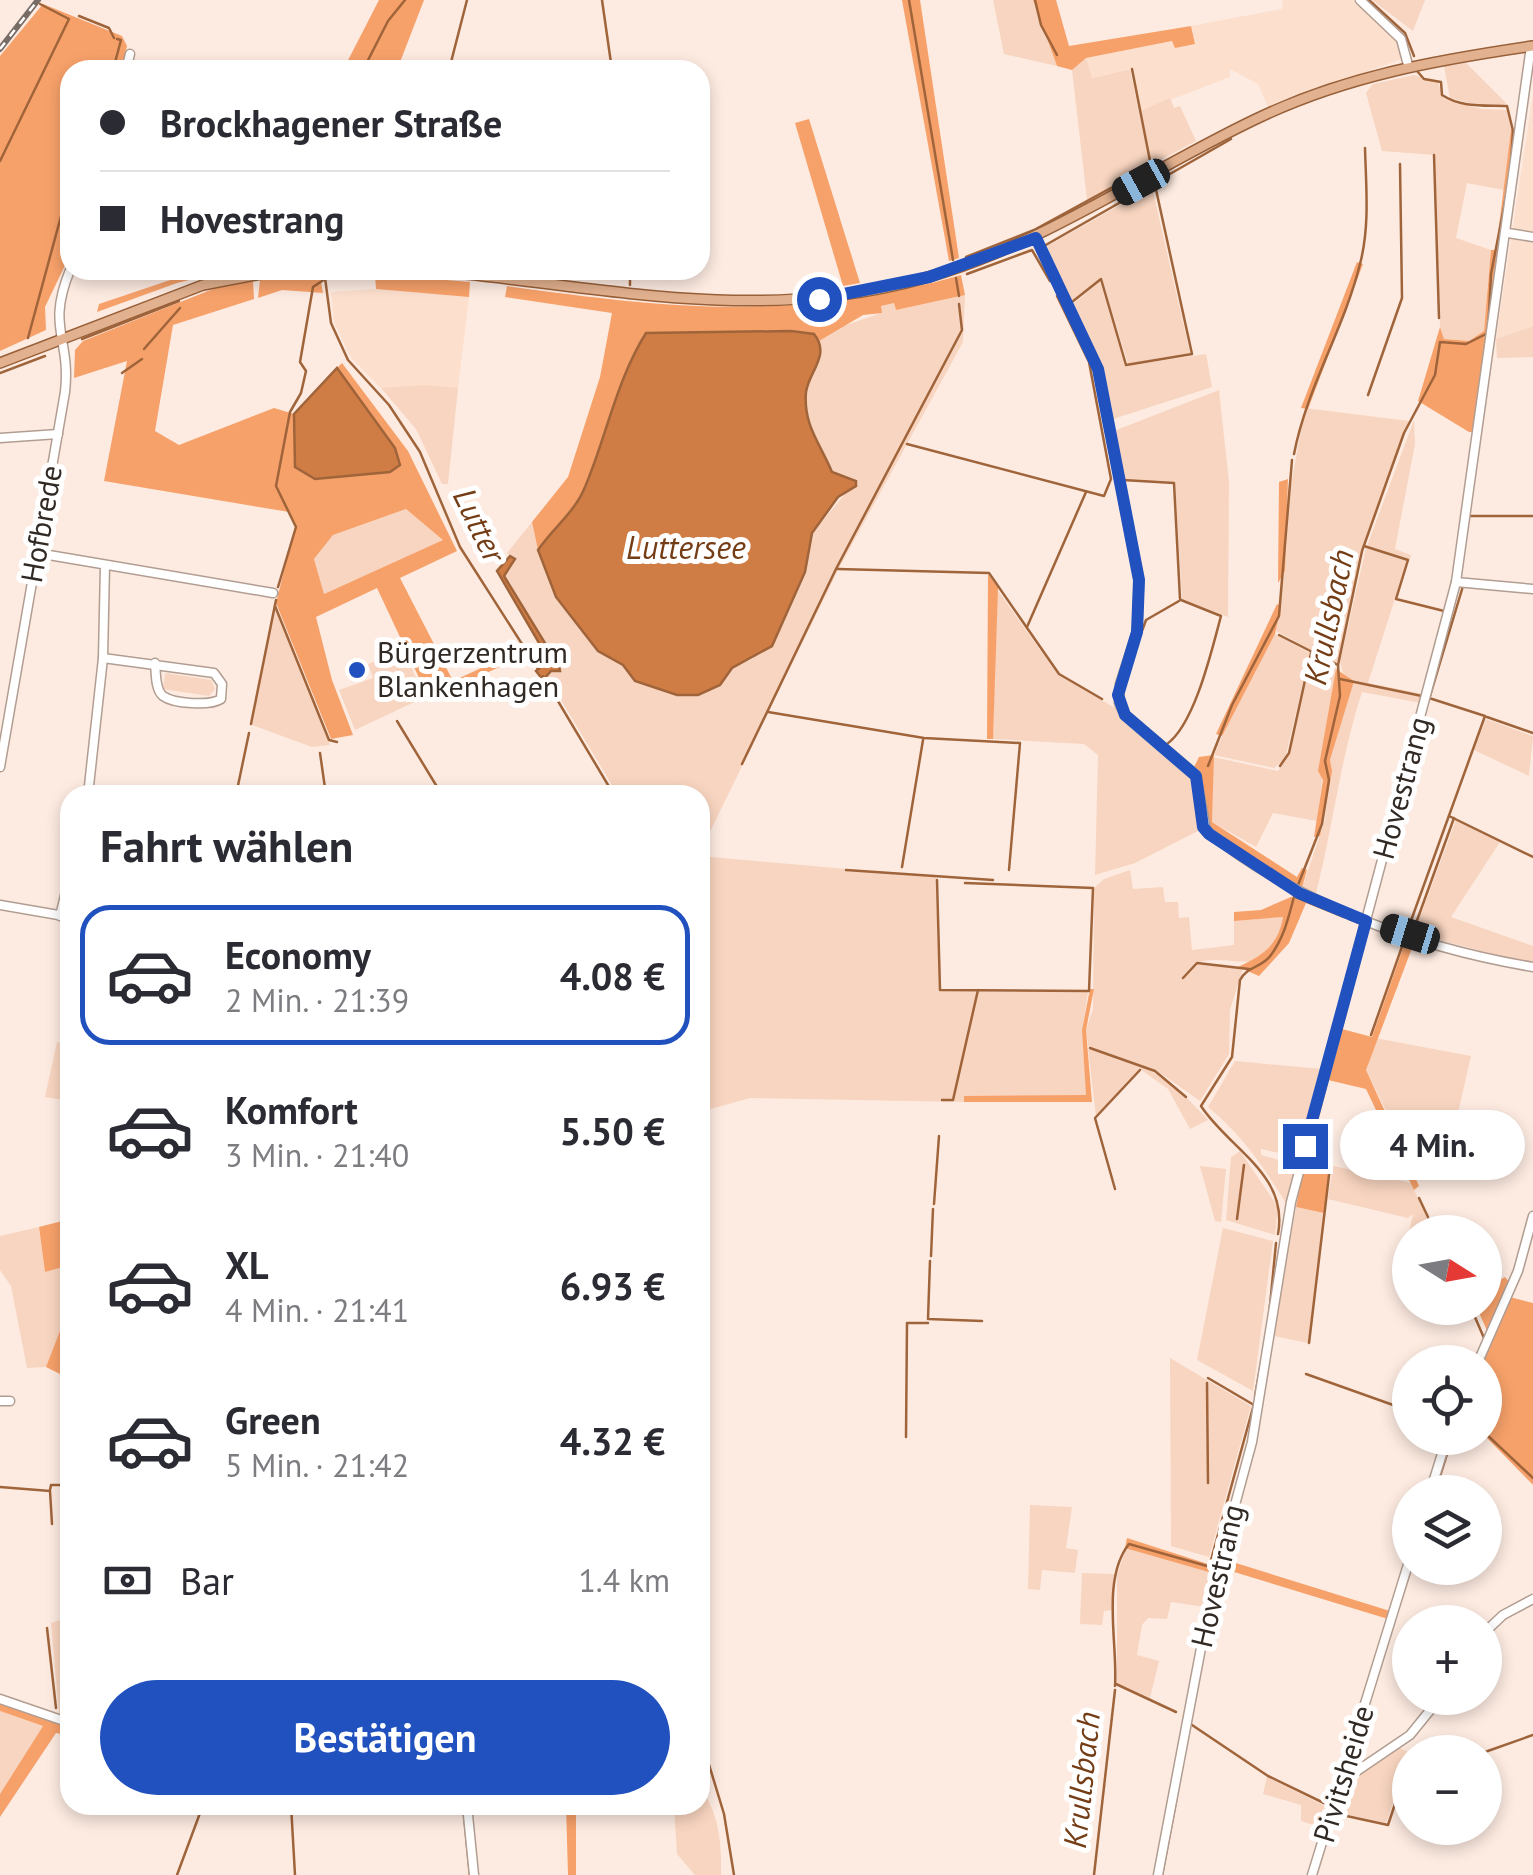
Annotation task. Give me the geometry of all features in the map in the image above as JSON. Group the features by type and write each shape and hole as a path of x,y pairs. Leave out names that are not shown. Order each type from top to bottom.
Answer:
{"main road":[{"path":"509,280 680,301 819,299 929,277 1036,238 1255,119 1326,90 1408,66 1532,46"},
{"path":"0,363 203,284 226,280"}],"street":[{"path":"1360,0 1401,39 1408,66"},
{"name":"Hovestrang","path":"1158,1875 1212,1590 1252,1442 1291,1202 1456,582 1532,46"},
{"path":"129,60 130,54"},
{"path":"1508,233 1533,237"},
{"path":"1036,238 1098,369 1139,580 1137,632 1120,684 1119,703 1125,715 1196,776 1206,830 1296,892 1366,921 1533,967"},
{"name":"Hofbrede","path":"0,768 67,374 56,314 67,280"},
{"path":"0,438 58,434"},
{"path":"38,553 273,593"},
{"path":"89,785 103,658 104,564"},
{"path":"1456,582 1533,589"},
{"path":"103,658 155,664 214,673 222,684 220,699 211,704 165,697 158,690 155,664"},
{"path":"0,698 12,700"},
{"path":"0,906 60,916"},
{"path":"1485,1345 1518,1271 1533,1216"},
{"name":"Pivitsheide","path":"1312,1875 1402,1585"},
{"path":"1502,1616 1533,1599"},
{"path":"0,1699 60,1720"},
{"path":"1346,1772 1354,1773 1410,1735 1426,1715"},
{"path":"468,1815 474,1875"}],"shaded area":[{"path":"379,0 424,0 401,60 348,60"},
{"path":"902,0 920,0 959,258 949,261"},
{"path":"993,0 1033,0 1057,66 1004,54"},
{"path":"1033,0 1056,0 1069,46 1191,26 1195,44 1175,48 1172,41 1086,58 1072,70 1057,66"},
{"path":"1283,0 1354,0 1397,41 1402,59 1268,107 1258,84 1230,69 1230,77 1141,111 1132,68 1091,78 1086,58 1173,41 1195,44 1191,26 1282,9"},
{"path":"1372,0 1425,0 1413,31"},
{"path":"43,4 122,36 127,46 124,60 60,60 60,276 45,307 46,330 0,351 0,56"},
{"path":"1086,58 1092,78 1130,69 1150,166 1087,200 1072,70"},
{"path":"1466,63 1504,105 1482,106 1450,98 1444,66"},
{"path":"1414,75 1438,82 1444,99 1481,109 1507,110 1511,130 1504,190 1467,183 1456,238 1491,250 1484,331 1469,341 1444,339 1440,327 1435,155 1382,151 1366,93 1373,84"},
{"path":"1533,96 1533,326 1496,339 1532,100"},
{"path":"1170,98 1174,108 1180,106 1196,141 1151,165 1141,111"},
{"path":"809,119 860,283 843,286 795,123"},
{"path":"1511,130 1518,130 1475,432 1469,432 1418,401 1440,327 1444,339 1469,341 1484,331 1491,250 1496,250"},
{"path":"1152,187 1190,353 1128,364 1102,279 1071,302 1047,246"},
{"path":"1357,262 1363,264 1308,409 1301,408"},
{"path":"961,275 965,295 896,310 894,303 881,306 882,313 863,315 819,341 814,334 633,354 585,487 574,509 538,550 532,522 568,477 600,377 612,313 505,297 507,286 625,301 735,307 844,300"},
{"path":"170,280 189,280 97,312 99,304"},
{"path":"260,280 321,280 323,293 282,290 258,298"},
{"path":"375,280 470,282 469,297 376,289"},
{"path":"253,281 254,299 173,325 155,431 179,445 274,408 294,414 295,467 314,478 390,471 395,448 337,368 342,363 408,451 457,551 400,578 453,681 520,650 524,656 429,699 377,588 316,617 332,680 353,735 331,739 276,603 295,527 289,512 104,481 127,361 74,378 75,350 83,341 213,289","holes":["406,509 443,540 324,594 314,559 333,535"]},
{"path":"1100,281 1125,366 1206,354 1212,387 1110,420 1098,360 1072,305"},
{"path":"376,289 469,297 458,388 381,388 351,358 334,322 331,292"},
{"path":"965,295 963,342 839,568 710,832 710,785 612,785 546,675 559,666 504,575 515,559 507,553 532,522 538,550 598,651 623,665 635,681 666,692 698,695 720,685 732,668 752,659 777,628 805,571 812,533 856,481 832,473 808,422 805,400 819,354 819,341 835,329 881,313 881,306 894,303 896,310"},
{"path":"1533,326 1533,357 1497,358 1496,339"},
{"path":"381,388 458,388 448,484 442,484 416,429"},
{"path":"1219,390 1229,482 1228,617 1182,599 1175,483 1122,479 1114,431"},
{"path":"1305,408 1409,421 1361,550 1337,664 1276,631 1287,507"},
{"path":"1414,420 1415,444 1395,549 1411,555 1410,560 1367,546"},
{"path":"1288,479 1285,571 1278,583 1279,482"},
{"path":"406,509 444,540 324,594 314,559 333,535"},
{"path":"1366,548 1407,561 1368,683 1423,694 1421,703 1362,692 1315,897 1301,891 1325,820 1330,760 1353,682 1343,673 1340,661"},
{"path":"988,574 998,588 993,739 987,739"},
{"path":"996,588 1058,675 1117,709 1194,777 1198,831 1135,863 1095,875 1098,755 1084,744 993,739"},
{"path":"1277,604 1281,606 1275,634 1222,736 1216,734"},
{"path":"275,609 330,745 312,747 252,725"},
{"path":"1275,634 1310,653 1285,759 1274,768 1214,755 1235,705"},
{"path":"403,650 425,697 355,730 339,690 373,678 368,664"},
{"path":"1312,654 1336,669 1317,821 1273,813 1256,847 1212,822 1213,757 1278,771 1289,754"},
{"path":"1336,669 1354,681 1330,760 1332,771 1320,836 1314,837 1323,780 1318,771"},
{"path":"165,673 211,680 215,689 209,696 163,689"},
{"path":"1486,719 1533,736 1529,776 1474,750"},
{"path":"1214,755 1212,822 1297,877 1302,868 1307,870 1301,891 1208,829 1201,782 1194,767 1199,757"},
{"path":"1456,820 1500,842 1451,917 1533,946 1533,965 1414,933"},
{"path":"710,857 936,877 939,991 1088,992 1082,1030 1087,1096 965,1096 964,1102 750,1098 710,1109"},
{"path":"1130,870 1133,889 1163,887 1165,902 1178,902 1179,918 1189,917 1192,950 1234,945 1234,921 1284,917 1278,939 1259,959 1193,964 1243,968 1230,1010 1229,1054 1200,1101 1156,1070 1088,1046 1086,1030 1093,1009 1094,888 1104,879"},
{"path":"1291,897 1306,903 1289,943 1259,976 1238,967 1267,949 1277,936 1283,917 1234,921 1234,912 1261,910"},
{"path":"1407,937 1415,940 1366,1070 1419,1186 1414,1190 1366,1089 1328,1080 1342,1029 1372,1037"},
{"path":"1090,989 1094,989 1086,1030 1092,1102 964,1102 964,1096 1086,1095 1082,1030"},
{"path":"1375,1038 1471,1056 1451,1143 1396,1131 1366,1070"},
{"path":"57,1042 60,1042 60,1099 45,1097"},
{"path":"1088,1049 1125,1059 1156,1074 1208,1120 1190,1129 1168,1089 1140,1069 1096,1116"},
{"path":"1235,1061 1322,1069 1298,1157 1261,1149 1261,1155 1297,1165 1287,1205 1252,1152 1208,1107"},
{"path":"1240,1151 1278,1207 1275,1235 1226,1220 1231,1157"},
{"path":"1305,1159 1330,1165 1324,1213 1296,1207"},
{"path":"1200,1166 1226,1169 1221,1222 1215,1221"},
{"path":"1333,1166 1411,1183 1425,1215 1395,1215 1328,1199"},
{"path":"1296,1207 1324,1213 1308,1343 1274,1336"},
{"path":"60,1222 60,1268 45,1272 39,1227"},
{"path":"39,1227 45,1272 60,1268 60,1332 46,1367 27,1368 11,1286 0,1270 0,1236"},
{"path":"1223,1228 1273,1241 1253,1391 1197,1360"},
{"path":"1502,1279 1510,1283 1502,1301"},
{"path":"1510,1297 1533,1303 1533,1485 1502,1453 1502,1345 1489,1345 1498,1325 1502,1325"},
{"path":"60,1331 60,1374 46,1367"},
{"path":"1170,1358 1251,1406 1209,1557 1171,1546"},
{"path":"1030,1505 1072,1507 1066,1548 1078,1550 1075,1573 1042,1570 1040,1590 1028,1589"},
{"path":"1127,1538 1214,1566 1212,1573 1125,1548"},
{"path":"1126,1548 1212,1573 1205,1607 1171,1602 1167,1619 1148,1618 1142,1625 1137,1655 1159,1661 1150,1698 1117,1683 1117,1575"},
{"path":"1223,1559 1390,1611 1388,1619 1221,1568"},
{"path":"1082,1573 1114,1574 1113,1610 1104,1611 1102,1625 1080,1624"},
{"path":"60,1620 60,1714 59,1714 51,1623"},
{"path":"0,1703 60,1723 60,1734 56,1733 0,1817 0,1794 43,1726 0,1711"},
{"path":"0,1711 43,1726 0,1794"},
{"path":"1392,1751 1392,1806 1386,1823 1336,1812 1355,1777"},
{"path":"1267,1777 1329,1808 1323,1828 1301,1821 1301,1805 1263,1794"},
{"path":"710,1805 718,1829 721,1875 695,1875 677,1854 675,1815 710,1815"},
{"path":"566,1815 576,1815 576,1875 568,1875"}],"water":[{"name":"Luttersee","path":"646,333 814,334 819,342 820,356 806,392 807,414 832,472 856,481 856,486 838,497 812,533 805,572 772,646 732,668 720,685 698,695 677,695 635,681 623,665 598,651 556,597 538,550 581,496 627,370"},
{"path":"337,368 395,448 400,465 390,472 315,479 295,467 294,414"},
{"path":"510,556 515,559 504,576 559,666 560,671 551,671 543,680 536,671 549,660 497,571"}],"waterway":[{"name":"Lutter","path":"368,60 388,21 405,0"},
{"path":"452,60 467,0"},
{"path":"602,0 611,60"},
{"path":"909,0 953,260"},
{"path":"1035,0 1041,25 1057,55"},
{"name":"Krullsbach","path":"1369,0 1405,33 1414,56"},
{"path":"0,161 69,19 40,4"},
{"path":"79,16 109,28 114,38"},
{"path":"116,60 121,40 117,39"},
{"path":"1132,69 1151,166"},
{"name":"Krullsbach","path":"1417,71 1424,79 1441,82 1442,95 1457,102 1507,106 1513,131 1511,163"},
{"path":"1044,246 1231,139"},
{"path":"1294,454 1360,264 1366,221 1365,148"},
{"path":"1434,155 1439,318"},
{"path":"1368,395 1402,298 1400,164"},
{"path":"966,257 1034,230 1151,166"},
{"name":"Krullsbach","path":"1298,885 1322,824 1329,780 1325,761 1340,696 1338,665 1362,551 1404,433 1435,375 1440,342 1466,344 1488,333 1491,274 1509,181"},
{"path":"1072,302 1101,279 1126,365 1192,354 1155,185"},
{"path":"28,338 60,220"},
{"path":"967,274 1032,250 1050,281"},
{"path":"956,278 959,296"},
{"path":"278,587 296,527 276,486 290,412 301,393 306,371 300,362 313,287 324,280"},
{"name":"Lutter","path":"325,280 331,323 348,360 389,405 420,452 460,547 538,669"},
{"path":"630,280 630,285"},
{"path":"907,444 1104,496 1111,479 1089,362 1057,296"},
{"path":"82,339 179,301"},
{"path":"742,764 836,569 962,330 959,304"},
{"path":"144,349 180,308"},
{"path":"0,373 45,356"},
{"path":"122,373 142,359"},
{"path":"1208,766 1232,705 1279,616 1292,460"},
{"path":"1123,480 1174,483 1180,599"},
{"path":"1027,627 1086,492"},
{"path":"1471,516 1533,516"},
{"path":"1364,546 1408,560 1396,599 1444,611"},
{"path":"838,569 989,573 1059,674 1102,699"},
{"path":"1430,696 1463,586"},
{"path":"251,724 276,600"},
{"path":"1167,744 1194,703 1221,616 1181,600"},
{"path":"1131,661 1146,620 1179,601"},
{"path":"275,606 329,740 337,742"},
{"path":"1279,635 1338,665"},
{"path":"1280,766 1289,753 1311,653"},
{"name":"Lutter","path":"543,676 608,785"},
{"path":"1340,679 1422,696"},
{"path":"1408,929 1485,716 1429,698"},
{"path":"768,712 924,738 1020,743 1009,870"},
{"path":"1487,717 1533,733"},
{"path":"397,721 436,785"},
{"path":"238,785 249,733"},
{"path":"902,867 923,740"},
{"path":"320,753 325,785"},
{"path":"1449,816 1533,857"},
{"path":"1415,926 1454,818"},
{"path":"846,870 993,880"},
{"path":"937,880 940,990 1089,991 1093,888 965,883"},
{"name":"Krullsbach","path":"1278,1234 1279,1213 1266,1178 1201,1106 1232,1057 1240,980 1276,948 1295,893"},
{"path":"1295,897 1344,917"},
{"path":"1349,919 1357,922"},
{"path":"1371,1035 1405,938"},
{"path":"1183,978 1197,963 1249,969"},
{"path":"942,1100 953,1100 978,990"},
{"path":"1090,1048 1155,1071 1186,1097"},
{"path":"1115,1189 1095,1118 1140,1070"},
{"path":"934,1204 939,1136"},
{"path":"1237,1219 1244,1165"},
{"path":"1309,1343 1330,1167"},
{"path":"1419,1198 1427,1215"},
{"path":"931,1256 933,1209"},
{"name":"Krullsbach","path":"1269,1316 1276,1243"},
{"path":"930,1261 928,1319 982,1321"},
{"path":"906,1437 907,1323 928,1323"},
{"path":"1478,1325 1484,1338"},
{"name":"Krullsbach","path":"1255,1396 1262,1358"},
{"path":"1306,1374 1392,1405"},
{"path":"1208,1378 1254,1405"},
{"path":"1207,1383 1208,1483"},
{"name":"Krullsbach","path":"1211,1560 1254,1404"},
{"path":"1502,1449 1533,1478"},
{"path":"1440,1475 1447,1455"},
{"path":"50,1490 51,1485 60,1485"},
{"path":"0,1487 50,1491 52,1524"},
{"name":"Krullsbach","path":"1115,1686 1113,1593 1120,1558 1129,1544 1207,1566"},
{"path":"1401,1600 1406,1585"},
{"path":"47,1628 56,1708"},
{"path":"1116,1684 1176,1712"},
{"name":"Krullsbach","path":"1094,1875 1115,1690"},
{"path":"1192,1725 1268,1776 1328,1805"},
{"path":"1502,1746 1533,1735"},
{"name":"Lutter","path":"710,1768 724,1814 734,1875"},
{"path":"1162,1875 1176,1801"},
{"path":"1342,1815 1388,1825 1392,1813"},
{"path":"177,1875 199,1815"},
{"path":"292,1815 295,1875"},
{"path":"464,1815 470,1875"}],"railway":[{"path":"0,49 38,0"}],"place":[{"name":"Bürgerzentrum Blankenhagen","path":"357,670"}],"route":[{"path":"819,299 929,277 1036,238 1098,369 1139,580 1140,614 1120,684 1119,703 1125,715 1188,765 1196,776 1203,827 1209,834 1299,893 1366,921 1305,1146"}]}
